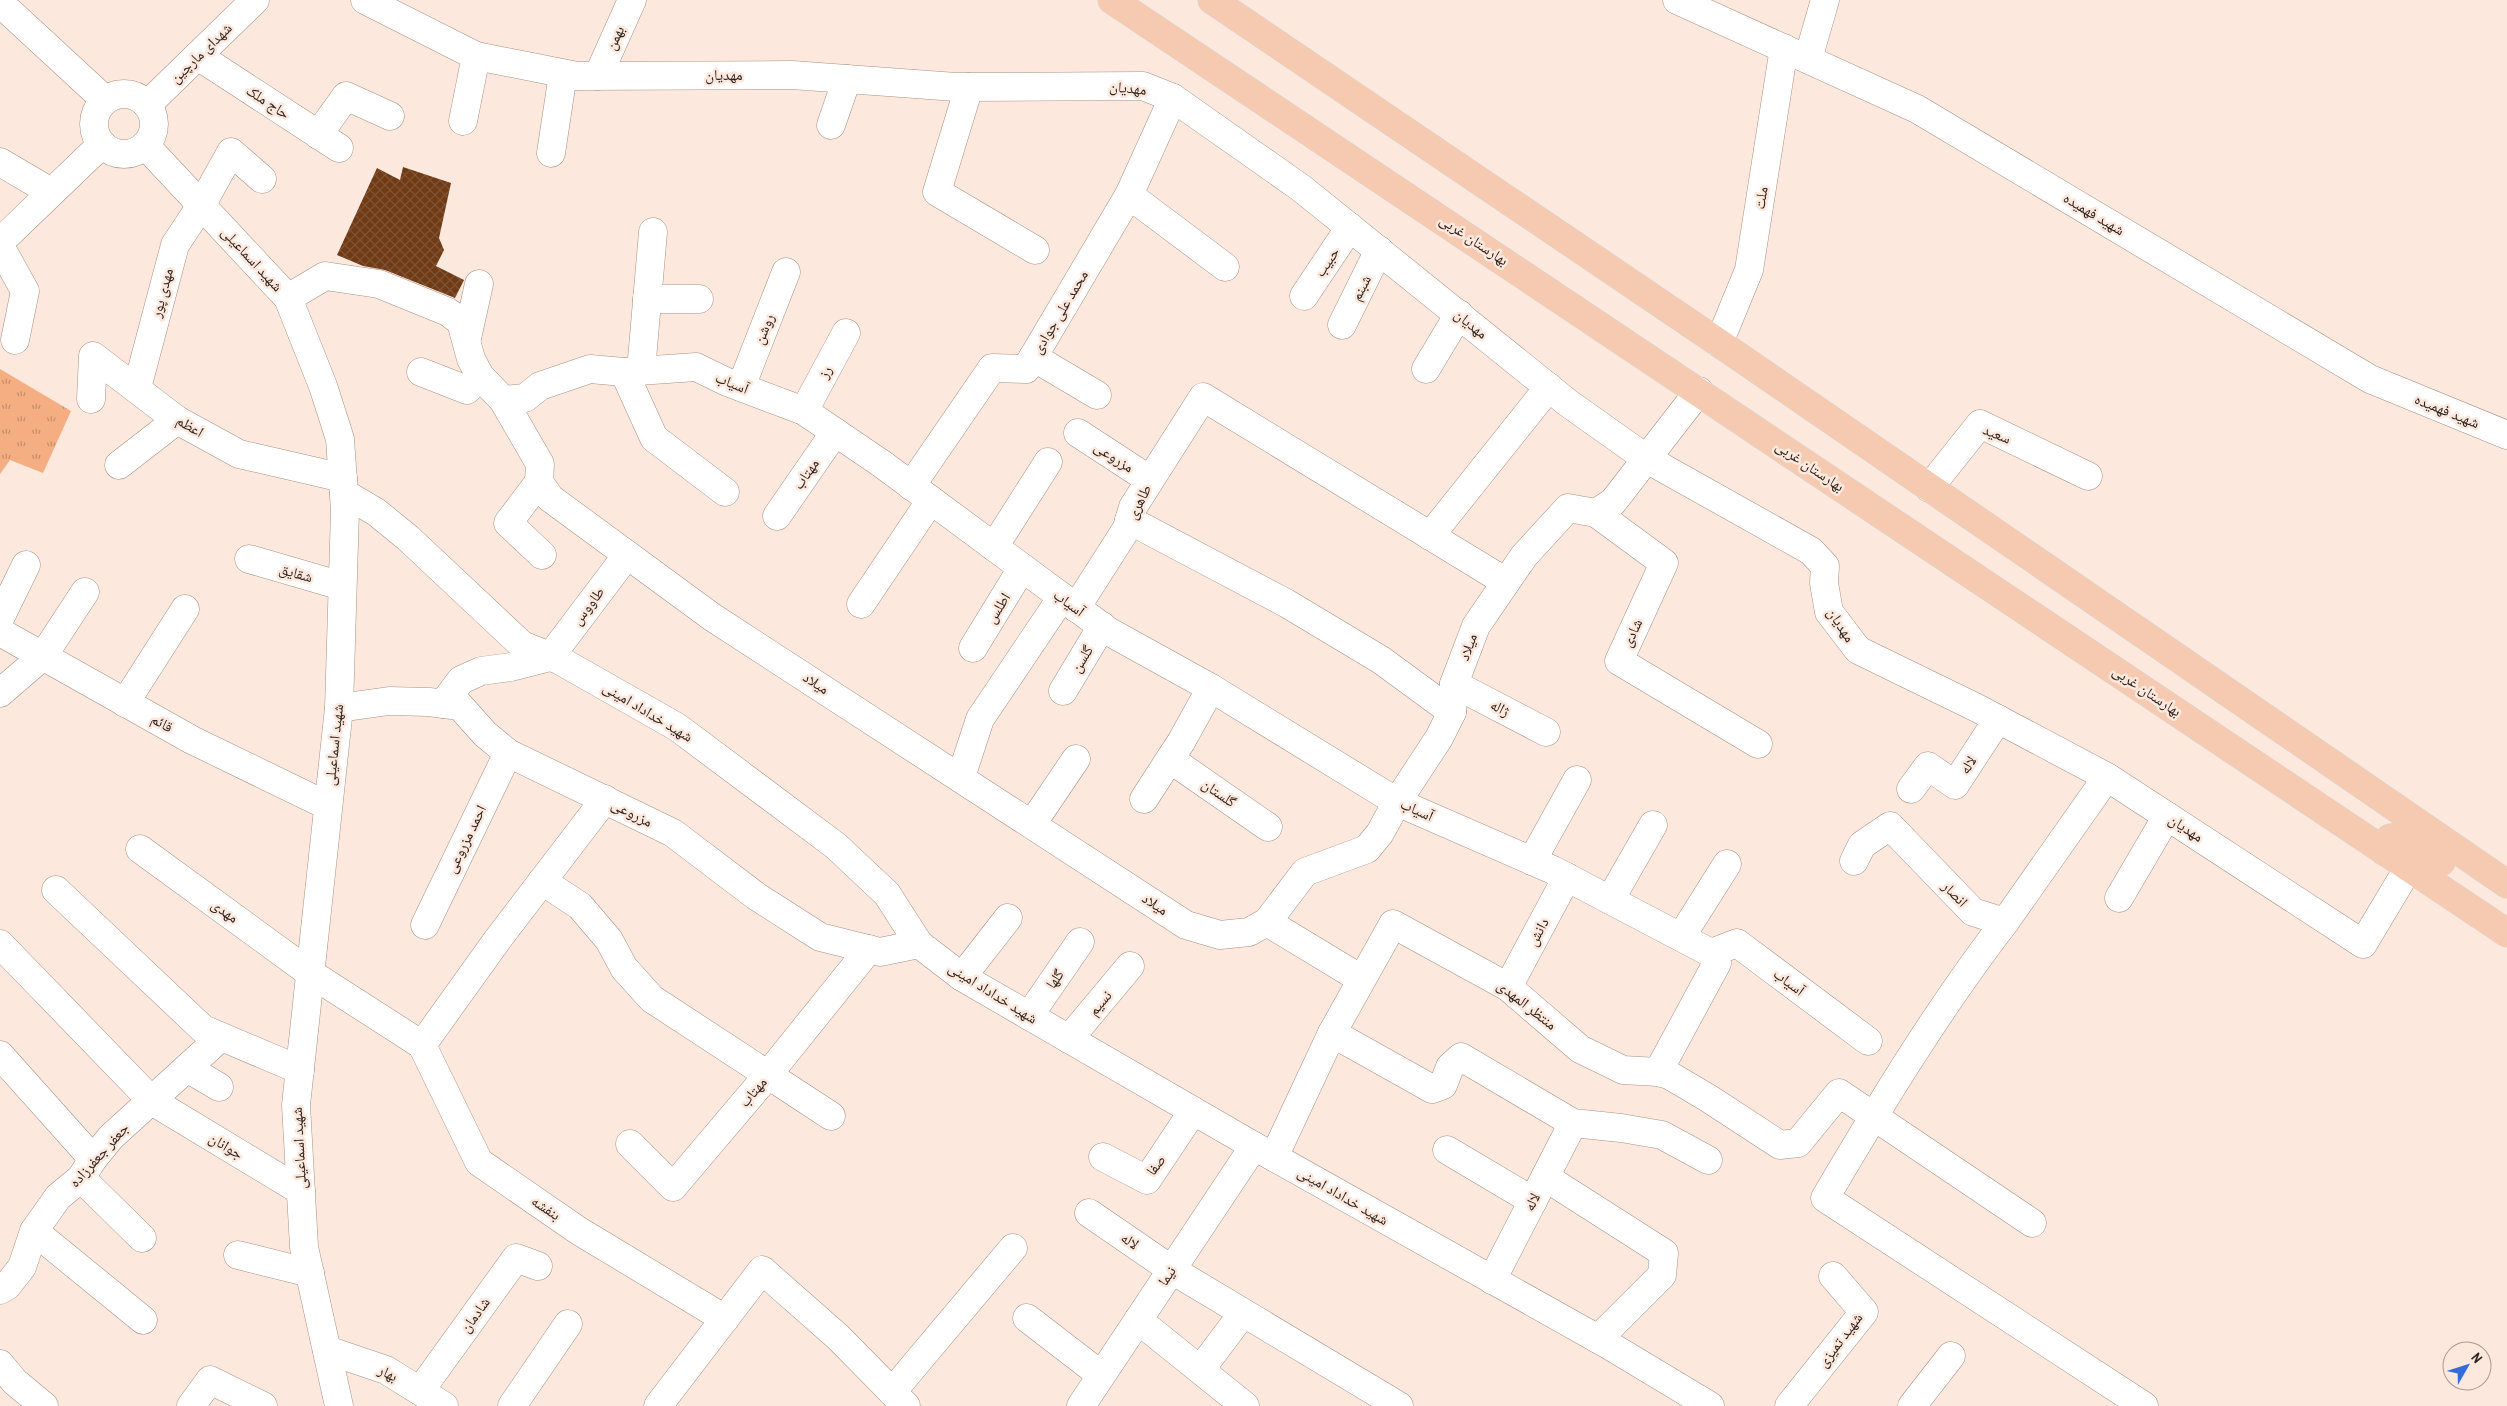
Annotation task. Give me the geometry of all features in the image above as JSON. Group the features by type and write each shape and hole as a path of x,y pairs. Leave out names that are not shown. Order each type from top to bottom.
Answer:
{"main road":[{"name":"بهارستان غربی","path":"1112,0 2507,933"},
{"path":"1212,0 1718,342 2507,884"},
{"path":"2199,726 2252,746 2337,799 2347,795 2356,781"},
{"path":"2384,851 2390,838 2402,836 2475,884 2507,901"}],"street":[{"name":"شهدای مارچین","path":"147,105 255,0"},
{"name":"مهدیان","path":"365,0 476,56 563,74 598,76 792,75 968,87 1143,86 1173,98 1301,188 1550,387 1647,458 1811,551 1825,566 1824,583 1829,612 1858,650 1998,719 2107,777 2363,944 2409,867"},
{"name":"بهمن","path":"598,76 632,0"},
{"name":"شهید فهمیده","path":"1677,0 1917,108 2370,379 2507,435"},
{"name":"ملت","path":"1718,342 1749,270 1796,54 1825,0"},
{"path":"0,3 105,100"},
{"name":"حاج ملک","path":"198,56 329,142 346,96 390,116"},
{"path":"463,121 476,56"},
{"path":"551,153 563,74"},
{"path":"831,125 847,79"},
{"path":"968,87 937,192 1036,250"},
{"path":"122,94 140,98 147,105 153,121 150,138 145,145 137,150 118,153 102,144 96,136 94,126 98,107 105,100 122,94"},
{"name":"محمد علی جوادی","path":"921,493 992,368 1026,369 1129,195 1173,98"},
{"path":"14,340 25,291 0,244 102,144"},
{"name":"شهید اسماعیلی","path":"145,145 288,298 323,386 340,439 344,485 339,708 296,1106 304,1247 327,1350 335,1402"},
{"name":"مهدی پور","path":"138,388 175,245 202,204 231,152 262,178"},
{"path":"0,162 51,192"},
{"path":"1129,195 1225,267"},
{"name":"حبیب","path":"1304,296 1350,227"},
{"path":"653,232 647,299 633,372 654,438 724,492"},
{"name":"شبنم","path":"1342,325 1379,250"},
{"name":"روشن","path":"741,387 786,272"},
{"path":"288,298 325,276 379,284 448,312 461,322 467,338 471,359 480,376 503,400 540,464 539,482 508,523 542,555"},
{"path":"467,338 479,284"},
{"path":"647,299 699,299"},
{"path":"1426,369 1459,314"},
{"name":"رز","path":"804,411 846,333"},
{"name":"اعظم","path":"91,399 93,356 138,388 177,420 239,454 344,485"},
{"path":"1033,357 1097,395"},
{"name":"آسیاب","path":"503,400 526,398 540,386 590,370 633,372 696,367 741,387 804,411 921,493 1102,626 1211,688 1397,802 1567,877 1712,953 1736,944 1868,1041"},
{"path":"421,372 467,390 480,376"},
{"path":"1506,582 1430,536 1550,387"},
{"path":"1596,513 1613,502 1699,391"},
{"name":"طاهری","path":"960,776 980,719 1127,528 1133,506 1203,397 1430,536"},
{"path":"119,465 177,420"},
{"name":"سعید","path":"1929,488 1980,424 2088,476"},
{"name":"مهتاب","path":"776,516 835,432"},
{"name":"مزروعی","path":"1078,433 1150,480"},
{"path":"994,547 1048,462"},
{"name":"میلاد","path":"539,482 550,498 712,617 960,776 1186,925 1220,934 1249,932 1267,922 1304,872 1367,849 1380,833 1397,802 1439,738 1452,712 1454,684 1476,626 1524,556 1568,508 1596,513"},
{"name":"شهید خداداد امینی","path":"344,485 408,538 522,644 550,656 677,727 836,846 888,894 919,944 962,977 1264,1152 1598,1339 1710,1406"},
{"path":"861,604 921,493"},
{"name":"شادی","path":"1596,513 1664,563 1619,660 1758,744"},
{"path":"1129,520 1302,613 1381,660 1452,712"},
{"name":"طاووس","path":"550,656 626,555"},
{"name":"شقایق","path":"249,559 342,586"},
{"path":"0,618 26,565"},
{"name":"اطلس","path":"973,648 1022,568"},
{"path":"0,694 43,656 85,592"},
{"path":"125,703 185,608"},
{"name":"گلسن","path":"1063,691 1102,626"},
{"name":"قائم","path":"0,632 192,740 328,806"},
{"path":"443,704 461,680 481,671 511,667 550,656"},
{"name":"ژاله","path":"1454,684 1546,732"},
{"path":"1144,799 1170,759 1211,688"},
{"name":"مزروعی","path":"339,708 389,701 460,706 485,734 508,753 673,834 756,896 820,937 880,952 919,944"},
{"name":"لاله","path":"1911,789 1928,766 1955,785 1998,719"},
{"name":"احمد مزروعی","path":"425,925 508,753"},
{"path":"1032,824 1076,759"},
{"name":"گلستان","path":"1170,759 1268,827"},
{"path":"2107,777 1979,956 1902,1068 1826,1198 2144,1406"},
{"path":"1532,862 1577,780"},
{"path":"422,1045 542,881 605,799"},
{"path":"2119,898 2167,816"},
{"path":"1610,900 1653,825"},
{"name":"انصار","path":"1854,861 1862,845 1890,826 1973,912 2005,922"},
{"name":"مهدی","path":"140,849 310,973 422,1045"},
{"path":"1681,937 1727,864"},
{"name":"دانش","path":"1508,987 1567,877"},
{"path":"542,881 580,906 609,940 624,968 652,999 767,1076 831,1116"},
{"path":"56,890 203,1029 300,1070"},
{"path":"962,977 1008,918"},
{"path":"1267,922 1361,979"},
{"name":"منتظر المهدی","path":"1264,1152 1393,924 1508,987 1580,1049 1623,1070 1658,1072 1669,1075 1780,1145 1798,1143 1838,1093 1873,1116"},
{"name":"گلها","path":"1029,1016 1080,942"},
{"name":"جوانان","path":"0,944 152,1101 301,1191"},
{"name":"مهتاب","path":"630,1144 673,1186 767,1076 869,949"},
{"path":"1658,1072 1717,963 1712,953"},
{"name":"نسیم","path":"1069,1039 1130,966"},
{"path":"1332,1033 1432,1089 1443,1085 1450,1067 1461,1057 1574,1123 1621,1128 1662,1136 1708,1160"},
{"name":"جعفر جعفرزاده","path":"0,1290 7,1286 22,1267 34,1231 58,1197 87,1169 111,1137 222,1037"},
{"name":"بنفشه","path":"422,1045 479,1162 579,1231 725,1319"},
{"path":"0,1055 142,1238"},
{"path":"187,1068 219,1087"},
{"name":"صفا","path":"1103,1157 1147,1180 1193,1111"},
{"path":"1873,1116 2032,1223"},
{"name":"لاله","path":"1492,1280 1574,1123"},
{"path":"1447,1150 1539,1189 1664,1253 1662,1275 1598,1339"},
{"name":"نیما","path":"1084,1405 1101,1375 1172,1270 1264,1152"},
{"name":"لاله","path":"1089,1213 1172,1270 1399,1406"},
{"path":"34,1231 143,1320"},
{"path":"658,1406 762,1270 838,1338 899,1399 1013,1248"},
{"path":"238,1255 310,1273"},
{"name":"شادمان","path":"420,1391 516,1258 538,1266"},
{"name":"شهید تمیزی","path":"1789,1406 1864,1312 1833,1276"},
{"path":"1201,1370 1243,1314"},
{"path":"1026,1318 1101,1375"},
{"path":"1138,1320 1245,1406"},
{"path":"512,1406 568,1324"},
{"name":"بهار","path":"327,1350 386,1370 444,1406"},
{"path":"1912,1406 1951,1356"},
{"path":"0,1364 15,1382 44,1406"},
{"path":"191,1406 210,1380 263,1406"}],"green space":[{"path":"0,369 71,411 43,473 10,460 0,474"}],"building":[{"path":"403,167 451,183 439,238 444,250 436,266 464,280 455,298 385,270 363,266 337,255 377,168 400,180"}]}
